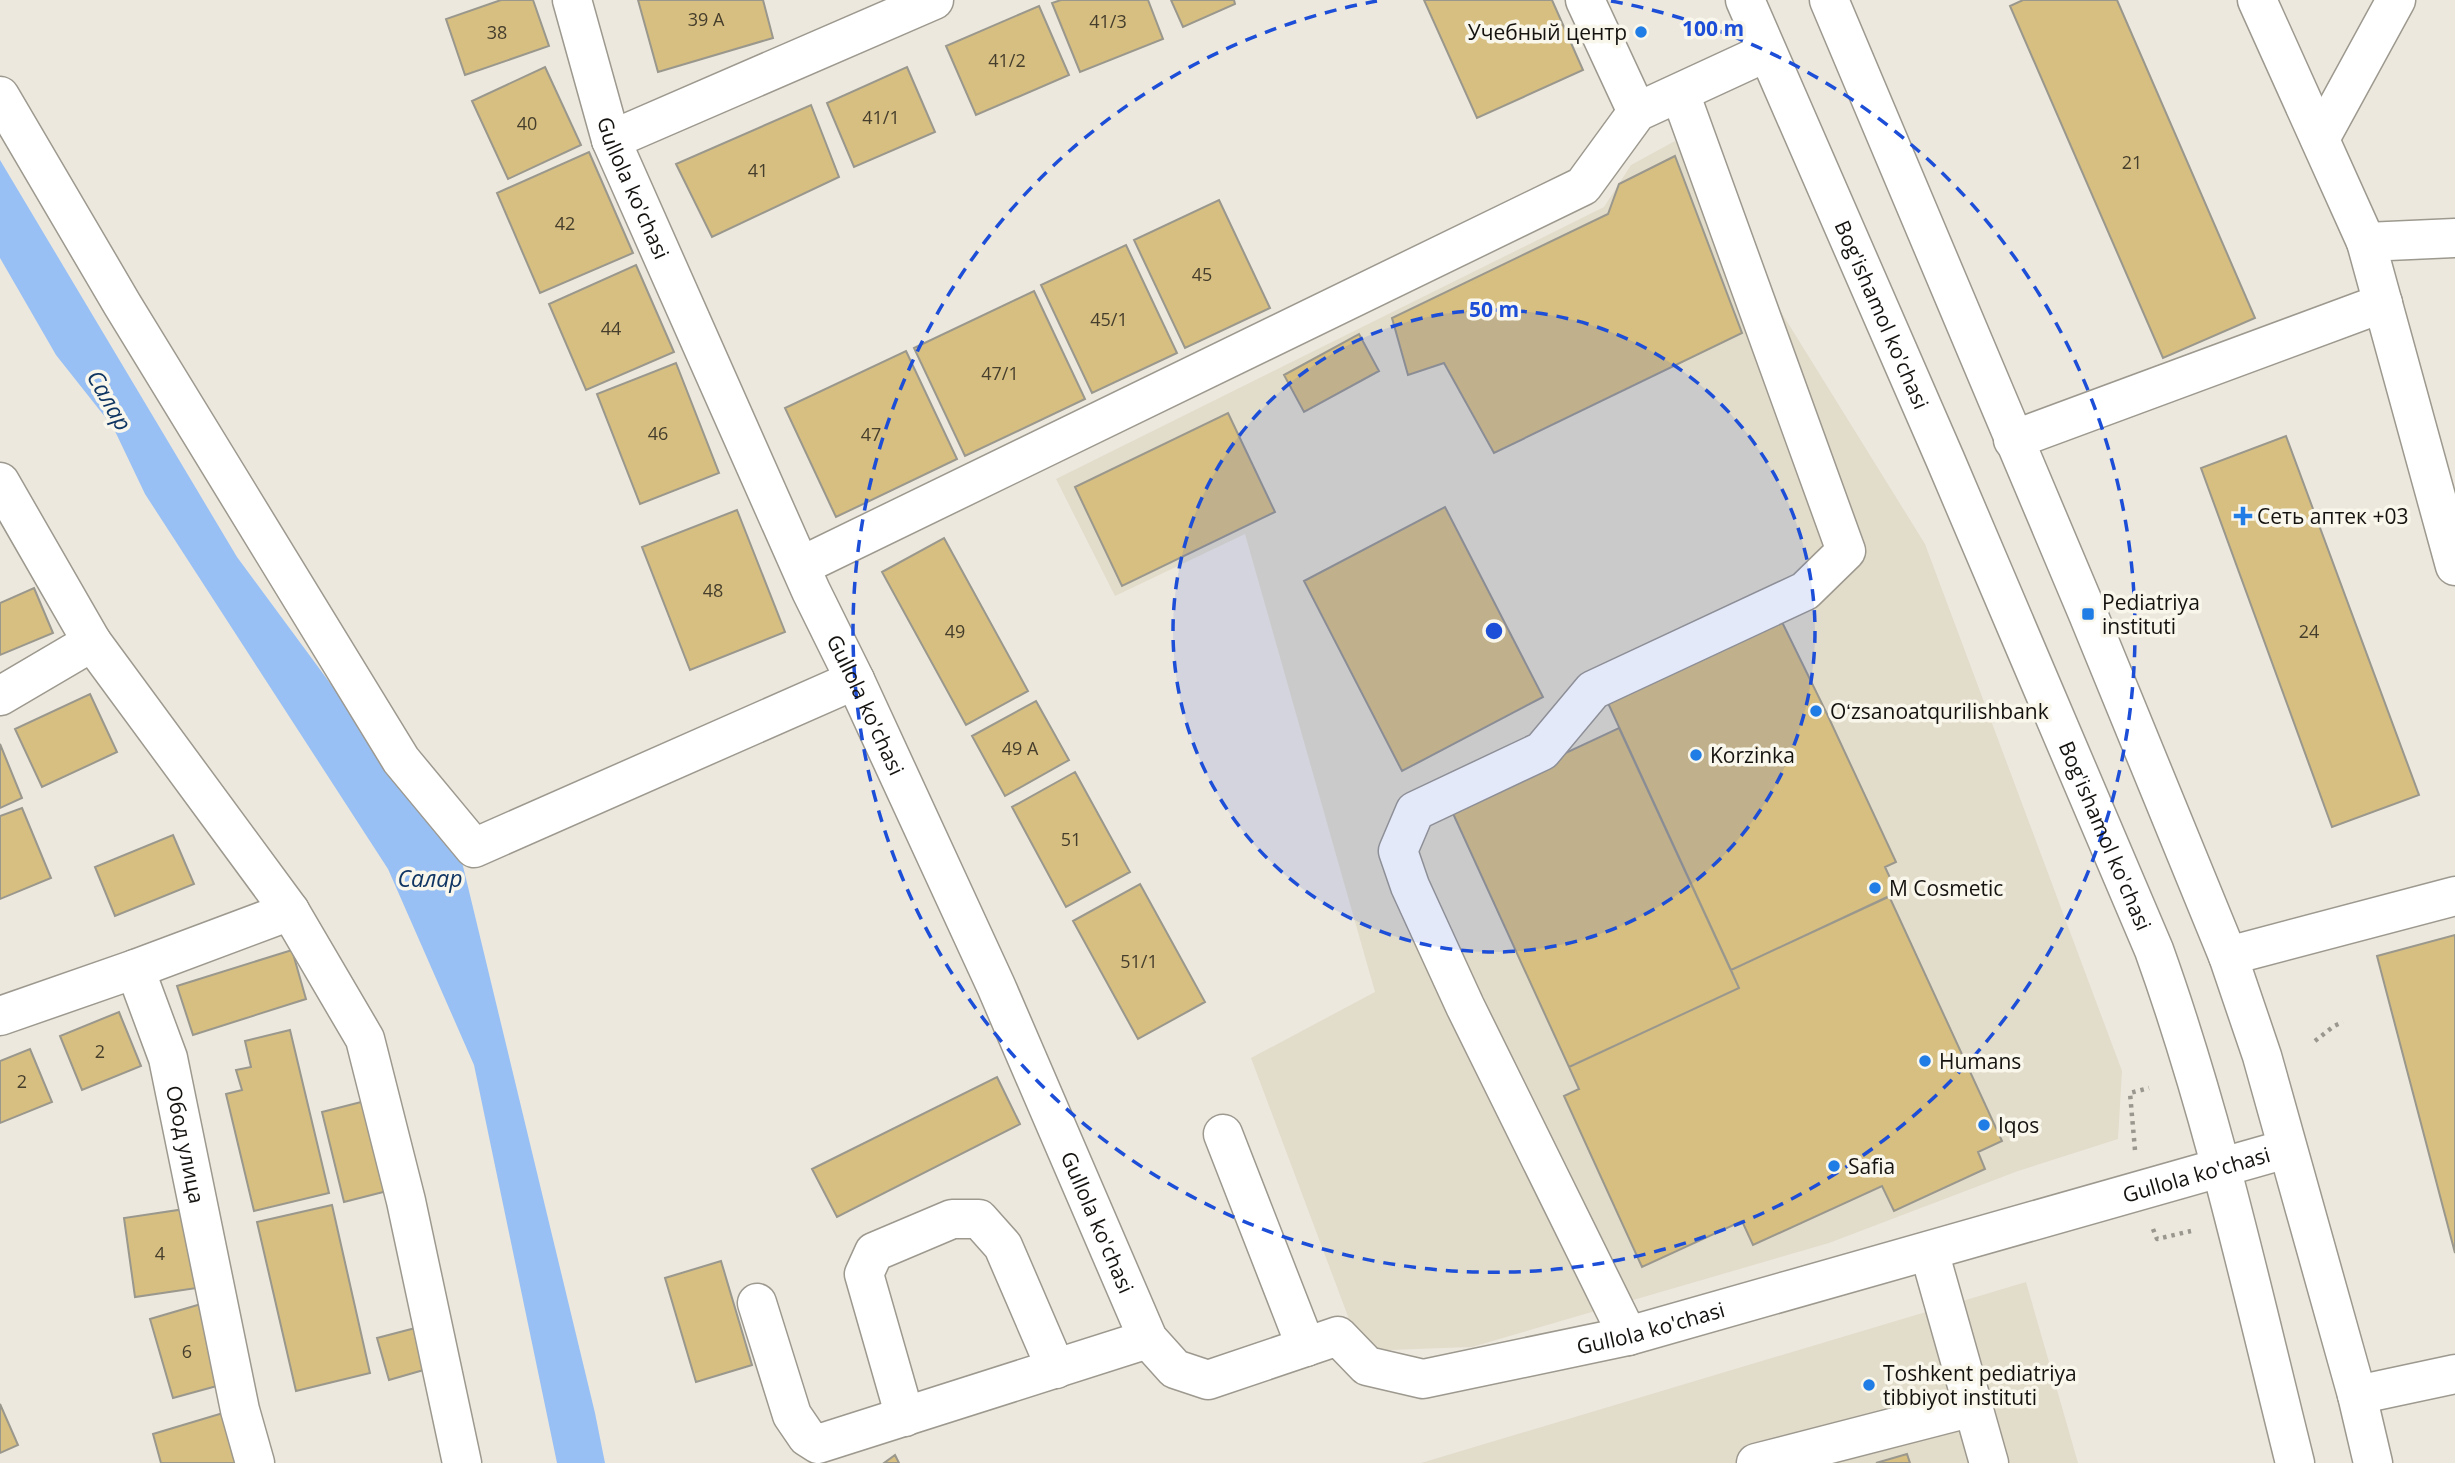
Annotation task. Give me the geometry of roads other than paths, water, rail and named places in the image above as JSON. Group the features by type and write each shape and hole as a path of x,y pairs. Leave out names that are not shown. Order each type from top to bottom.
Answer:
{"street":[{"name":"Gullola ko'chasi","path":"572,0 611,141 801,566 996,986 1148,1339 1175,1369 1208,1380 1338,1336 1367,1366 1423,1379 1628,1336 2286,1149"},
{"path":"611,141 934,0"},
{"path":"1585,0 1637,112"},
{"name":"Bog'ishamol ko'chasi","path":"1745,0 1951,471 2154,950 2182,1029 2222,1168 2295,1463"},
{"path":"1829,0 2088,614 2228,956 2262,1056 2357,1395 2373,1463"},
{"path":"2257,0 2366,242 2455,566"},
{"path":"2319,139 2396,0"},
{"path":"801,566 1583,186 1637,112 1768,52"},
{"path":"1628,1336 1465,1006 1409,886 1398,851 1415,811 1542,751 1593,690 1805,591 1846,551 1680,93"},
{"path":"0,96 122,304 401,760 474,848 855,680"},
{"path":"2366,242 2455,238"},
{"path":"2013,440 2383,303"},
{"path":"0,482 92,642 290,911 365,1039 406,1201 463,1463"},
{"path":"0,696 92,642"},
{"path":"2228,956 2455,896"},
{"path":"0,1016 290,911"},
{"name":"Обод улица","path":"135,969 168,1058 240,1410 255,1463"},
{"path":"1223,1134 1306,1347"},
{"path":"905,1417 864,1274 874,1252 952,1219 979,1219 1003,1246 1056,1369"},
{"path":"1929,1251 1989,1463"},
{"path":"757,1303 792,1415 807,1437 818,1444 1148,1339"},
{"path":"2357,1395 2455,1374"},
{"path":"1756,1463 1973,1407"}],"water":[{"name":"Салар","path":"0,160 237,557 462,862 605,1463 557,1463 474,1065 388,869 145,494 113,427 56,355 0,258"}],"place":[{"name":"Учебный центр","path":"1641,32"},
{"name":"Сеть аптек +03","path":"2243,516"},
{"name":"Pediatriya instituti","path":"2088,614"},
{"name":"Oʻzsanoatqurilishbank","path":"1816,711"},
{"name":"Korzinka","path":"1696,755"},
{"name":"M Cosmetic","path":"1875,888"},
{"name":"Humans","path":"1925,1061"},
{"name":"Iqos","path":"1984,1125"},
{"name":"Safia","path":"1834,1166"},
{"name":"Toshkent pediatriya tibbiyot instituti","path":"1869,1385"}]}
